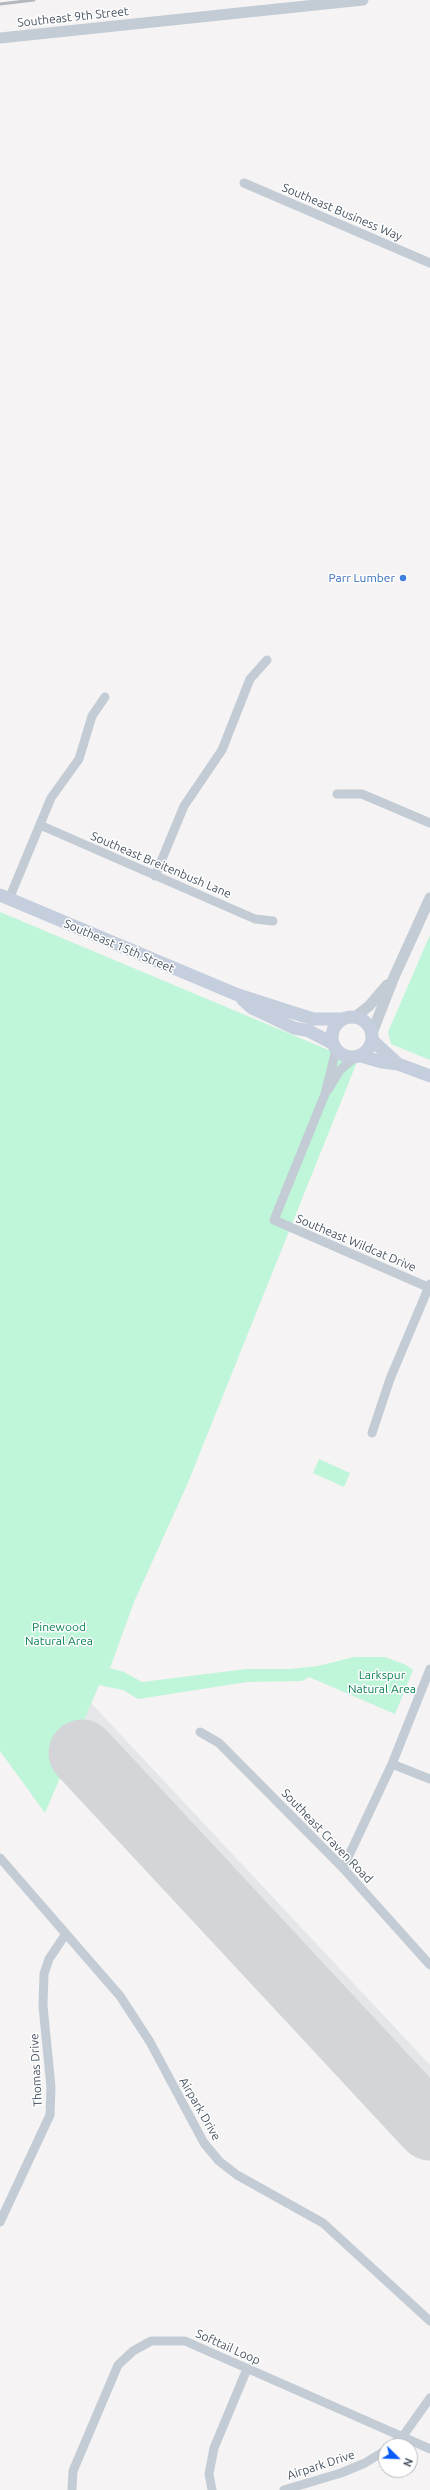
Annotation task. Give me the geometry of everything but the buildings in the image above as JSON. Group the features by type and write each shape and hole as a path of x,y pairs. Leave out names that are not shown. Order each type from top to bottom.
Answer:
{"main road":[{"name":"Southeast 15th Street","path":"4,897 238,995 313,1019 348,1018"},
{"name":"Southeast 15th Street","path":"238,995 252,1008 294,1028 309,1031 334,1047"},
{"path":"398,1064 372,1037 366,1022 348,1018 333,1030 334,1047 341,1055 398,1064 430,1076"},
{"path":"358,1057 367,1051 372,1037"}],"street":[{"name":"Southeast 9th Street","path":"0,38 363,0"},
{"name":"Southeast Business Way","path":"244,183 430,263"},
{"path":"155,876 184,806 222,750 250,679 267,660"},
{"path":"4,897 40,826 51,798 79,759 92,716 105,697"},
{"path":"338,794 362,794 430,823"},
{"name":"Southeast Breitenbush Lane","path":"40,826 255,918 273,921"},
{"path":"372,1037 394,977 430,898"},
{"path":"348,1018 369,1006 394,977"},
{"path":"325,1094 334,1047"},
{"path":"325,1094 340,1070 358,1057"},
{"name":"Southeast Wildcat Drive","path":"325,1094 274,1220 430,1286"},
{"path":"372,1433 390,1379 430,1286"},
{"path":"343,1868 392,1764 430,1669"},
{"name":"Southeast Craven Road","path":"200,1732 219,1743 343,1868 430,1965"},
{"path":"392,1764 430,1779"},
{"name":"Airpark Drive","path":"0,1858 120,1996 150,2042 204,2143 237,2175 323,2223 430,2321"},
{"name":"Thomas Drive","path":"0,2222 50,2115 52,2087 43,2006 44,1974 49,1959 66,1935"},
{"name":"Softtail Loop","path":"72,2490 74,2471 118,2365 133,2351 151,2341 185,2341 430,2449"},
{"path":"212,2490 209,2474 214,2448 247,2369"},
{"path":"401,2438 430,2398"},
{"name":"Airpark Drive","path":"284,2490 341,2473 365,2464 378,2455"}],"shaded area":[{"path":"91,1703 430,2065 430,2161 65,1765"}],"green space":[{"path":"0,912 357,1062 187,1485 134,1602 110,1668 124,1672 142,1682 246,1669 290,1669 318,1666 354,1657 385,1657 406,1665 413,1670 395,1714 309,1677 302,1681 247,1682 138,1699 123,1690 99,1685 45,1813 0,1751"},
{"path":"430,935 430,1060 391,1044 388,1032"},
{"path":"319,1459 350,1473 344,1487 313,1473"}],"runway":[{"path":"82,1753 430,2127"}],"railway":[{"path":"0,4 34,0"}],"place":[{"name":"Parr Lumber","path":"403,578"}],"park label":[{"name":"Pinewood Natural Area","path":"59,1634"},
{"name":"Larkspur Natural Area","path":"382,1682"}]}
